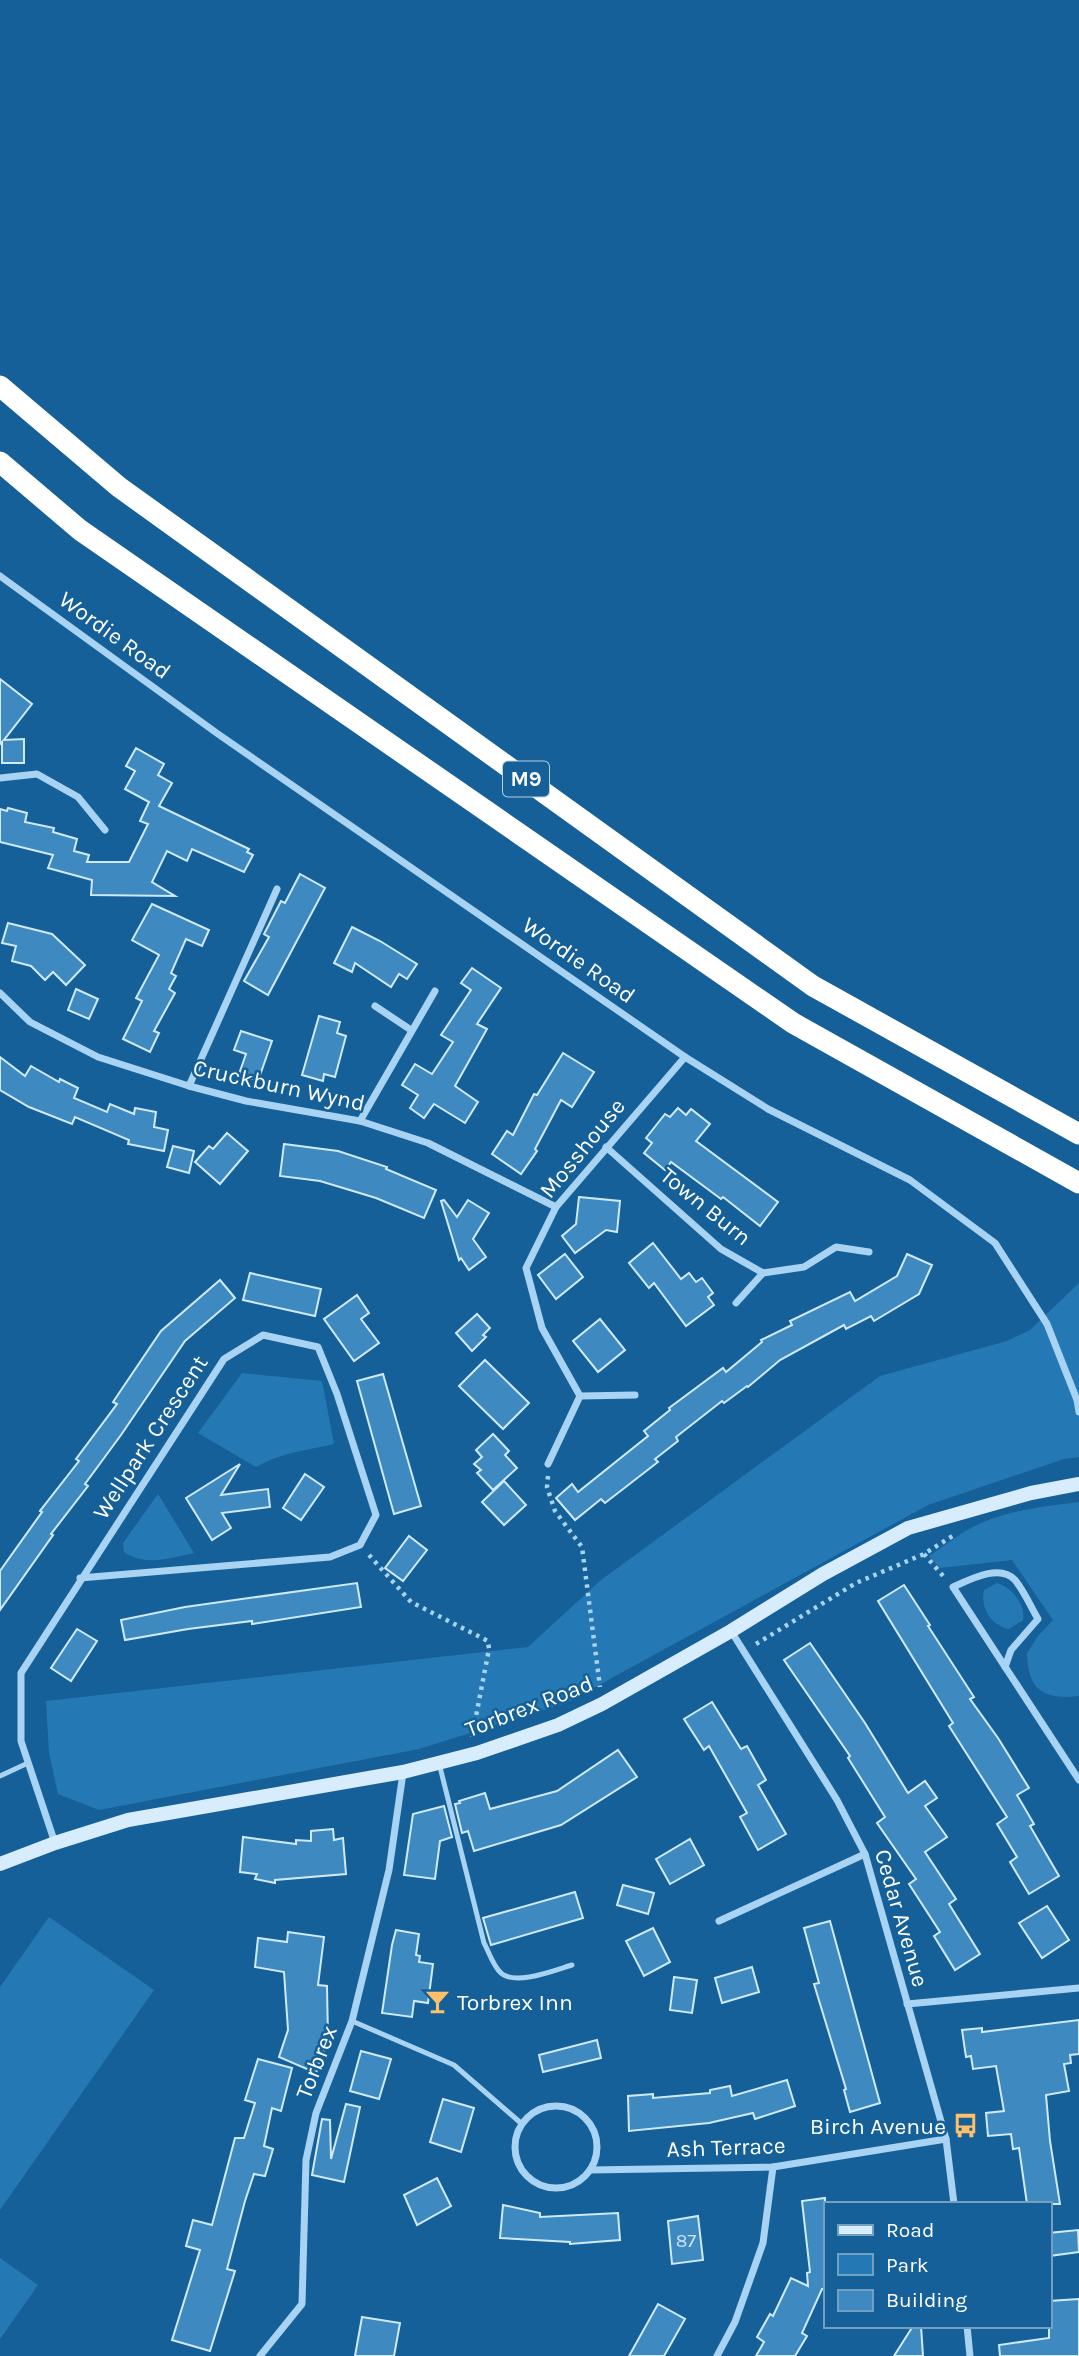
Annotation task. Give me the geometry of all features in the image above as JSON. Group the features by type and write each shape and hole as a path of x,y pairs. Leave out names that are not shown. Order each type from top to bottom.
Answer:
{"highway":[{"name":"M9","path":"0,386 119,487 814,986 1079,1134"},
{"name":"M9","path":"0,462 79,530 793,1023 1079,1183"}],"street":[{"name":"Wordie Road","path":"0,576 218,734 685,1057 768,1109 910,1180 995,1243 1046,1324 1077,1400 1079,1412"},
{"path":"0,778 37,774 78,797 105,830"},
{"path":"189,1086 278,889"},
{"path":"360,1121 435,990"},
{"name":"Cruckburn Wynd","path":"0,993 30,1022 98,1057 246,1101 360,1121 428,1143 556,1207"},
{"path":"375,1006 411,1030"},
{"name":"Mosshouse","path":"580,1396 542,1328 526,1268 556,1207 685,1057"},
{"name":"Town Burn","path":"606,1147 721,1249 762,1273 804,1267 836,1247 869,1252"},
{"path":"736,1303 762,1273"},
{"name":"Wellpark Crescent","path":"55,1843 21,1741 21,1673 224,1359 263,1335 318,1347 337,1394 376,1515 360,1545"},
{"path":"548,1464 580,1396 635,1395"},
{"name":"Torbrex Road","path":"0,1864 128,1820 403,1772 468,1755 558,1725 602,1704 731,1631 823,1574 908,1528 1031,1493 1079,1484"},
{"path":"80,1578 330,1557 360,1545"},
{"path":"1005,1667 1011,1650 1038,1619 1014,1578 1000,1573 977,1576 953,1587 1005,1667 1079,1780"},
{"name":"Cedar Avenue","path":"731,1631 837,1800 865,1854 946,2138 954,2202"},
{"name":"Torbrex","path":"260,2356 302,2304 306,2160 316,2113 352,2021 390,1870 403,1772"},
{"path":"719,1921 865,1854"},
{"path":"907,2004 1079,1988"},
{"path":"554,2106 579,2113 588,2122 597,2146 590,2170 582,2179 561,2188 538,2184 521,2169 516,2158 517,2135 522,2124 531,2115 554,2106"},
{"name":"Ash Terrace","path":"590,2170 773,2167 946,2138"},
{"path":"717,2356 734,2322 763,2243 773,2167"},
{"path":"967,2328 970,2356"}],"lane":[{"path":"439,1762 484,1943 501,1974 512,1979 572,1965"},
{"path":"0,1776 28,1763"},
{"path":"352,2021 454,2065 522,2124"}],"path":[{"path":"548,1464 547,1487 555,1511 582,1547 602,1704"},
{"path":"744,1652 856,1583 924,1554 957,1534"},
{"path":"360,1545 411,1602 488,1641 489,1649 468,1755"},
{"path":"924,1554 953,1587"}],"green space":[{"path":"1079,1283 1079,1457 1064,1459 928,1505 566,1703 419,1749 99,1810 58,1794 49,1753 46,1701 528,1647 601,1580 880,1376 1007,1341 1030,1330"},
{"path":"242,1373 322,1381 334,1444 284,1455 256,1467 198,1433"},
{"path":"158,1494 194,1553 149,1560 132,1557 124,1552 123,1543"},
{"path":"1079,1502 1079,1696 1067,1697 1047,1694 1040,1690 1031,1676 1027,1653 1053,1620 1012,1560 940,1568 929,1556 971,1528 997,1517"},
{"path":"997,1583 1012,1592 1022,1608 1023,1620 1009,1629 992,1620 985,1609 984,1590"},
{"path":"49,1917 154,1990 0,2210 0,1987"},
{"path":"0,2258 38,2285 0,2339"}],"building":[{"path":"0,679 32,704 4,740 24,739 24,763 2,763"},
{"path":"136,748 164,764 158,775 172,783 159,806 249,849 247,852 253,855 244,872 192,849 187,861 167,851 152,882 175,896 91,895 92,880 48,868 53,855 0,842 0,809 7,811 8,808 27,813 25,822 54,828 53,832 77,839 74,851 89,855 87,862 129,862 148,824 140,821 149,802 125,789 135,771 126,766"},
{"path":"300,874 325,888 268,995 244,981 269,937 264,934 281,901 285,903"},
{"path":"152,904 209,930 202,946 186,939 171,973 176,976 169,989 175,993 154,1031 159,1033 150,1052 123,1039 142,1001 136,998 159,955 132,940"},
{"path":"8,923 52,934 85,965 66,985 53,972 45,980 31,966 12,961 16,946 2,943"},
{"path":"352,927 417,964 407,979 399,974 391,987 355,963 352,972 334,963"},
{"path":"472,968 501,988 477,1024 487,1029 455,1086 478,1102 465,1123 434,1104 424,1118 410,1108 418,1095 402,1085 415,1064 432,1074 453,1042 441,1035 471,990 461,983"},
{"path":"76,989 98,999 89,1019 68,1010"},
{"path":"319,1016 340,1022 337,1033 346,1036 335,1077 324,1074 323,1081 302,1075"},
{"path":"241,1031 272,1041 258,1081 239,1074 246,1054 234,1050"},
{"path":"563,1053 594,1072 572,1107 561,1100 535,1149 537,1151 521,1174 492,1154 507,1131 513,1135 534,1094 537,1095"},
{"path":"0,1057 25,1076 31,1066 59,1082 60,1079 78,1088 74,1098 107,1112 110,1104 134,1114 135,1108 156,1112 154,1127 168,1130 164,1151 128,1144 129,1140 75,1117 72,1124 29,1107 0,1090"},
{"path":"678,1108 686,1115 691,1109 710,1124 696,1141 778,1202 760,1226 671,1162 665,1170 644,1153 652,1143 646,1138 665,1114 670,1117"},
{"path":"227,1133 248,1151 220,1184 195,1162 209,1146 213,1149"},
{"path":"284,1144 338,1151 387,1167 386,1169 436,1190 424,1218 376,1198 320,1181 280,1176"},
{"path":"173,1146 194,1151 189,1173 167,1167"},
{"path":"579,1197 620,1201 617,1232 606,1230 575,1253 562,1236 576,1224"},
{"path":"444,1200 457,1217 468,1200 489,1213 473,1239 486,1257 469,1270 461,1258 459,1260 441,1201"},
{"path":"653,1243 681,1279 689,1273 696,1282 702,1278 713,1293 708,1297 714,1305 686,1326 654,1283 649,1288 629,1263"},
{"path":"565,1254 583,1277 556,1299 538,1275"},
{"path":"907,1254 932,1265 919,1294 874,1321 871,1316 846,1329 844,1325 780,1360 748,1387 724,1403 722,1401 676,1437 678,1441 655,1459 658,1462 605,1503 601,1499 575,1520 556,1498 572,1484 578,1492 648,1436 644,1431 670,1410 669,1408 723,1368 726,1372 762,1342 761,1340 792,1325 790,1321 850,1292 855,1301 897,1276"},
{"path":"250,1273 321,1289 315,1316 243,1300"},
{"path":"220,1280 235,1298 185,1341 85,1484 88,1486 51,1534 53,1535 0,1610 0,1571 42,1512 40,1511 79,1461 76,1459 117,1404 113,1402 161,1331"},
{"path":"357,1295 369,1313 361,1319 379,1343 354,1361 324,1319"},
{"path":"477,1314 490,1328 483,1335 486,1337 472,1351 456,1333"},
{"path":"600,1319 625,1350 598,1372 573,1341"},
{"path":"485,1360 529,1403 503,1429 459,1386"},
{"path":"383,1374 421,1506 394,1514 357,1381"},
{"path":"493,1434 509,1451 505,1455 517,1468 493,1490 477,1473 481,1470 474,1464 482,1457 476,1450"},
{"path":"240,1464 221,1495 268,1489 270,1507 222,1513 231,1528 212,1540 186,1498"},
{"path":"305,1474 324,1487 301,1520 283,1508"},
{"path":"504,1481 526,1505 504,1525 482,1502"},
{"path":"409,1536 427,1550 403,1581 385,1568"},
{"path":"357,1583 361,1607 252,1624 252,1621 188,1629 125,1640 121,1620 185,1607"},
{"path":"904,1585 974,1697 970,1699 1029,1788 1017,1795 1034,1824 1030,1826 1059,1876 1029,1894 1010,1862 1017,1857 997,1824 1007,1817 949,1726 953,1723 878,1601"},
{"path":"77,1629 97,1641 71,1681 51,1668"},
{"path":"810,1643 865,1723 908,1793 925,1781 937,1798 925,1806 947,1837 925,1852 956,1899 949,1904 980,1954 955,1970 934,1936 940,1932 909,1884 916,1879 877,1823 885,1817 848,1758 850,1756 784,1660"},
{"path":"712,1702 741,1749 747,1746 766,1780 758,1785 786,1834 758,1850 740,1817 747,1813 709,1746 704,1750 684,1719"},
{"path":"618,1750 637,1777 561,1825 474,1851 468,1831 462,1833 455,1804 460,1803 459,1801 485,1793 490,1809 557,1791"},
{"path":"444,1806 452,1837 440,1841 435,1879 404,1875 413,1814"},
{"path":"333,1829 334,1840 343,1838 346,1874 275,1880 275,1883 255,1879 257,1874 240,1872 243,1837 296,1844 296,1840 311,1841 311,1831"},
{"path":"690,1839 704,1865 670,1884 656,1859"},
{"path":"623,1885 654,1893 648,1914 617,1905"},
{"path":"575,1892 583,1918 491,1945 483,1918"},
{"path":"1047,1906 1069,1940 1042,1958 1019,1923"},
{"path":"830,1921 880,2103 850,2112 844,2090 846,2089 814,1984 819,1983 804,1928"},
{"path":"653,1928 670,1962 644,1976 626,1941"},
{"path":"396,1930 419,1934 416,1955 420,1956 419,1962 433,1964 428,2003 414,2001 412,2017 382,2013"},
{"path":"288,1932 324,1937 318,1985 327,1986 328,2040 316,2073 279,2057 288,2030 284,1972 255,1967 258,1938 287,1942"},
{"path":"752,1967 759,1992 722,2003 715,1978"},
{"path":"674,1977 697,1980 692,2013 670,2010"},
{"path":"1079,2020 1079,2054 1070,2055 1071,2063 1064,2064 1069,2091 1046,2095 1060,2204 1027,2202 1019,2148 1013,2149 1011,2134 988,2136 986,2113 1004,2111 996,2066 973,2069 971,2056 966,2057 962,2030 982,2028 982,2032"},
{"path":"597,2040 601,2058 543,2072 539,2055"},
{"path":"361,2051 391,2059 379,2099 350,2091"},
{"path":"258,2059 292,2068 281,2111 272,2108 264,2146 273,2149 265,2176 254,2174 245,2201 227,2269 235,2271 210,2351 172,2340 200,2250 186,2246 193,2220 212,2225 235,2138 244,2138 255,2103 245,2100"},
{"path":"787,2080 795,2106 755,2119 753,2113 709,2123 629,2131 628,2096 653,2094 653,2098 710,2093 710,2090 730,2086 732,2096"},
{"path":"443,2099 474,2108 461,2152 430,2142"},
{"path":"346,2104 360,2107 344,2182 312,2175 322,2119 330,2120 331,2159"},
{"path":"437,2178 451,2206 417,2225 404,2195"},
{"path":"825,2198 824,2289 802,2333 807,2336 795,2356 756,2356 764,2342 757,2337 770,2314 773,2316 791,2278 808,2286 807,2273 810,2272 802,2201"},
{"path":"503,2205 540,2213 540,2217 618,2213 620,2240 570,2244 500,2238"},
{"path":"698,2216 703,2260 672,2264 668,2221"},
{"path":"1078,2230 1079,2252 1051,2256 1051,2233"},
{"path":"1079,2299 1079,2356 1000,2356 999,2345 1049,2338 1051,2301"},
{"path":"658,2304 685,2319 664,2356 629,2356"},
{"path":"362,2317 400,2323 394,2356 355,2356"},
{"path":"912,2328 921,2328 923,2356 894,2356"}],"place":[{"name":"Torbrex Inn","path":"437,2002"},
{"name":"Birch Avenue","path":"966,2126"}]}
